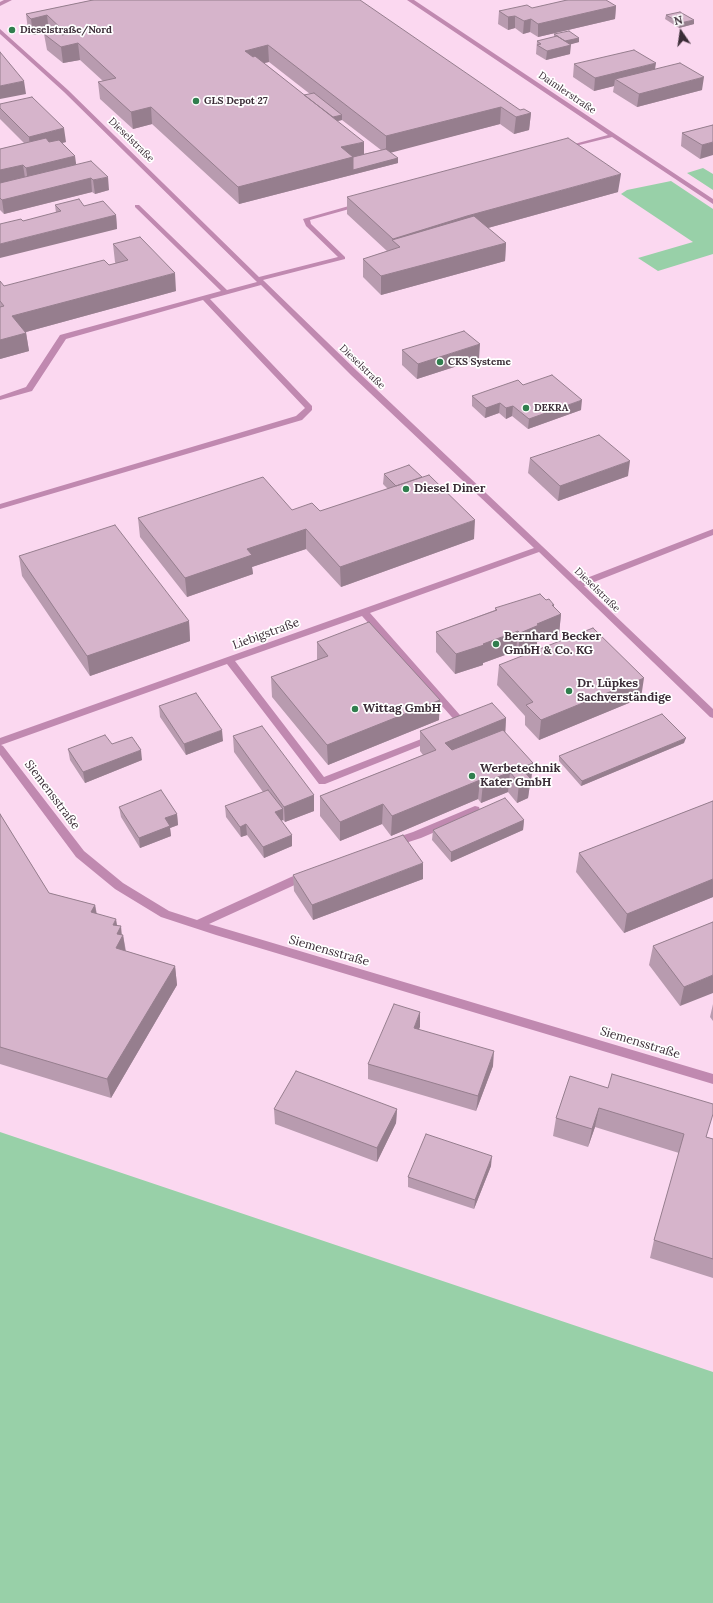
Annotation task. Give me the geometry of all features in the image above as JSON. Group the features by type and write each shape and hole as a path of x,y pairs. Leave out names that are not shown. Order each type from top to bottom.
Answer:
{"street":[{"path":"0,4 9,0"},
{"name":"Daimlerstraße","path":"410,0 713,202"},
{"name":"Dieselstraße","path":"0,31 66,91 354,373 713,715"},
{"path":"557,150 613,135"},
{"path":"0,398 29,389 63,336 205,298 343,258 308,225 306,219 367,202"},
{"path":"137,206 226,292"},
{"path":"0,507 300,418 308,408 205,298"},
{"path":"578,585 713,532"},
{"name":"Liebigstraße","path":"0,742 540,549"},
{"path":"229,660 322,782 464,725 364,612"},
{"name":"Siemensstraße","path":"0,748 80,854 119,886 166,914 197,925 713,1079"},
{"path":"381,847 417,835 475,810"},
{"path":"197,925 296,878 317,870"}],"green space":[{"path":"703,168 713,174 713,190 687,173"},
{"path":"671,181 713,209 713,254 658,271 638,258 693,242 621,194 627,190"},
{"path":"0,1132 713,1372 713,1603 0,1603"}],"building":[{"name":"GLS Depot 27","path":"93,0 360,0 520,110 524,109 531,113 516,117 501,107 386,136 268,45 245,51 253,57 255,56 364,142 341,147 353,157 238,187 151,107 131,112 98,82 116,78 78,43 61,47 44,34 58,31 62,35 67,34 47,15 31,19 26,14"},
{"path":"567,0 606,0 616,6 538,24 531,19 524,21 515,16 508,17 499,11 527,5 532,8"},
{"path":"680,12 694,20 680,23 666,15"},
{"path":"569,31 579,38 565,41 554,34"},
{"path":"557,36 571,45 547,51 537,45 541,44 537,41"},
{"path":"634,50 656,63 595,78 574,64"},
{"path":"0,52 24,81 0,86"},
{"path":"680,63 704,77 639,94 615,79"},
{"path":"314,93 342,115 333,117 304,95"},
{"path":"32,97 64,128 29,137 0,108 0,104"},
{"path":"713,125 713,142 702,145 682,133"},
{"path":"46,138 49,142 59,140 75,156 26,168 23,165 0,170 0,149"},
{"path":"568,138 621,174 467,216 393,239 347,197"},
{"path":"386,149 398,158 353,170 353,157"},
{"path":"91,161 108,177 93,180 91,178 2,200 0,198 0,183"},
{"path":"79,199 84,206 103,201 116,215 0,244 0,224 21,219 23,221 61,211 55,205"},
{"path":"474,216 506,243 381,276 363,259 400,247 392,240"},
{"path":"140,237 175,273 12,316 26,333 0,340 0,307 4,306 0,301 0,281 4,286 104,260 109,265 128,260 113,244"},
{"path":"464,331 480,344 418,364 402,350"},
{"path":"552,375 582,400 529,419 513,406 506,408 500,403 486,408 472,396 518,380 523,385"},
{"path":"599,435 630,461 560,486 530,458"},
{"path":"409,465 422,477 396,486 384,474"},
{"path":"429,475 475,520 340,567 306,529 247,549 252,555 185,578 138,518 263,477 292,510 312,503 320,511"},
{"path":"115,525 189,621 87,656 19,556"},
{"path":"540,594 546,600 549,599 554,605 552,605 561,614 520,633 518,631 483,644 484,645 456,654 436,632 497,610 495,608"},
{"name":"Wittag GmbH","path":"369,622 440,700 327,745 271,677 328,656 317,642"},
{"name":"Dr. Lüpkes Sachverständige","path":"593,628 644,678 541,720 526,705 533,702 499,665"},
{"path":"196,693 222,730 184,744 159,706"},
{"path":"492,703 506,718 445,743 452,750 503,730 533,763 521,768 530,778 519,783 510,772 483,783 480,780 392,816 383,804 340,822 320,796 436,750 420,731"},
{"path":"662,714 686,738 582,781 559,756"},
{"path":"262,726 314,795 284,807 233,736"},
{"path":"105,735 112,744 132,737 141,750 83,772 68,749"},
{"path":"161,790 177,814 165,818 170,826 139,838 119,807"},
{"path":"268,790 283,809 275,812 292,835 263,847 246,824 240,827 225,806"},
{"path":"505,798 524,820 451,852 433,830"},
{"path":"713,801 713,879 627,914 579,853"},
{"path":"0,814 49,893 95,905 91,912 116,919 113,925 121,926 117,934 123,935 116,948 175,966 107,1079 0,1047"},
{"path":"403,835 423,863 312,905 293,875"},
{"path":"713,922 713,975 684,987 653,946"},
{"path":"394,1004 420,1012 414,1028 494,1051 478,1096 368,1064"},
{"path":"296,1071 397,1109 377,1148 274,1109"},
{"path":"612,1074 713,1104 713,1114 706,1137 713,1139 713,1259 654,1240 684,1134 599,1108 592,1129 556,1118 570,1076 608,1088"},
{"path":"426,1134 492,1156 475,1200 408,1177"}],"place":[{"name":"Dieselstraße/Nord","path":"12,30"},
{"name":"GLS Depot 27","path":"196,101"},
{"name":"CKS Systeme","path":"440,362"},
{"name":"DEKRA","path":"526,408"},
{"name":"Diesel Diner","path":"406,489"},
{"name":"Bernhard Becker GmbH & Co. KG","path":"496,644"},
{"name":"Dr. Lüpkes Sachverständige","path":"569,691"},
{"name":"Wittag GmbH","path":"355,709"},
{"name":"Werbetechnik Kater GmbH","path":"472,776"}]}
